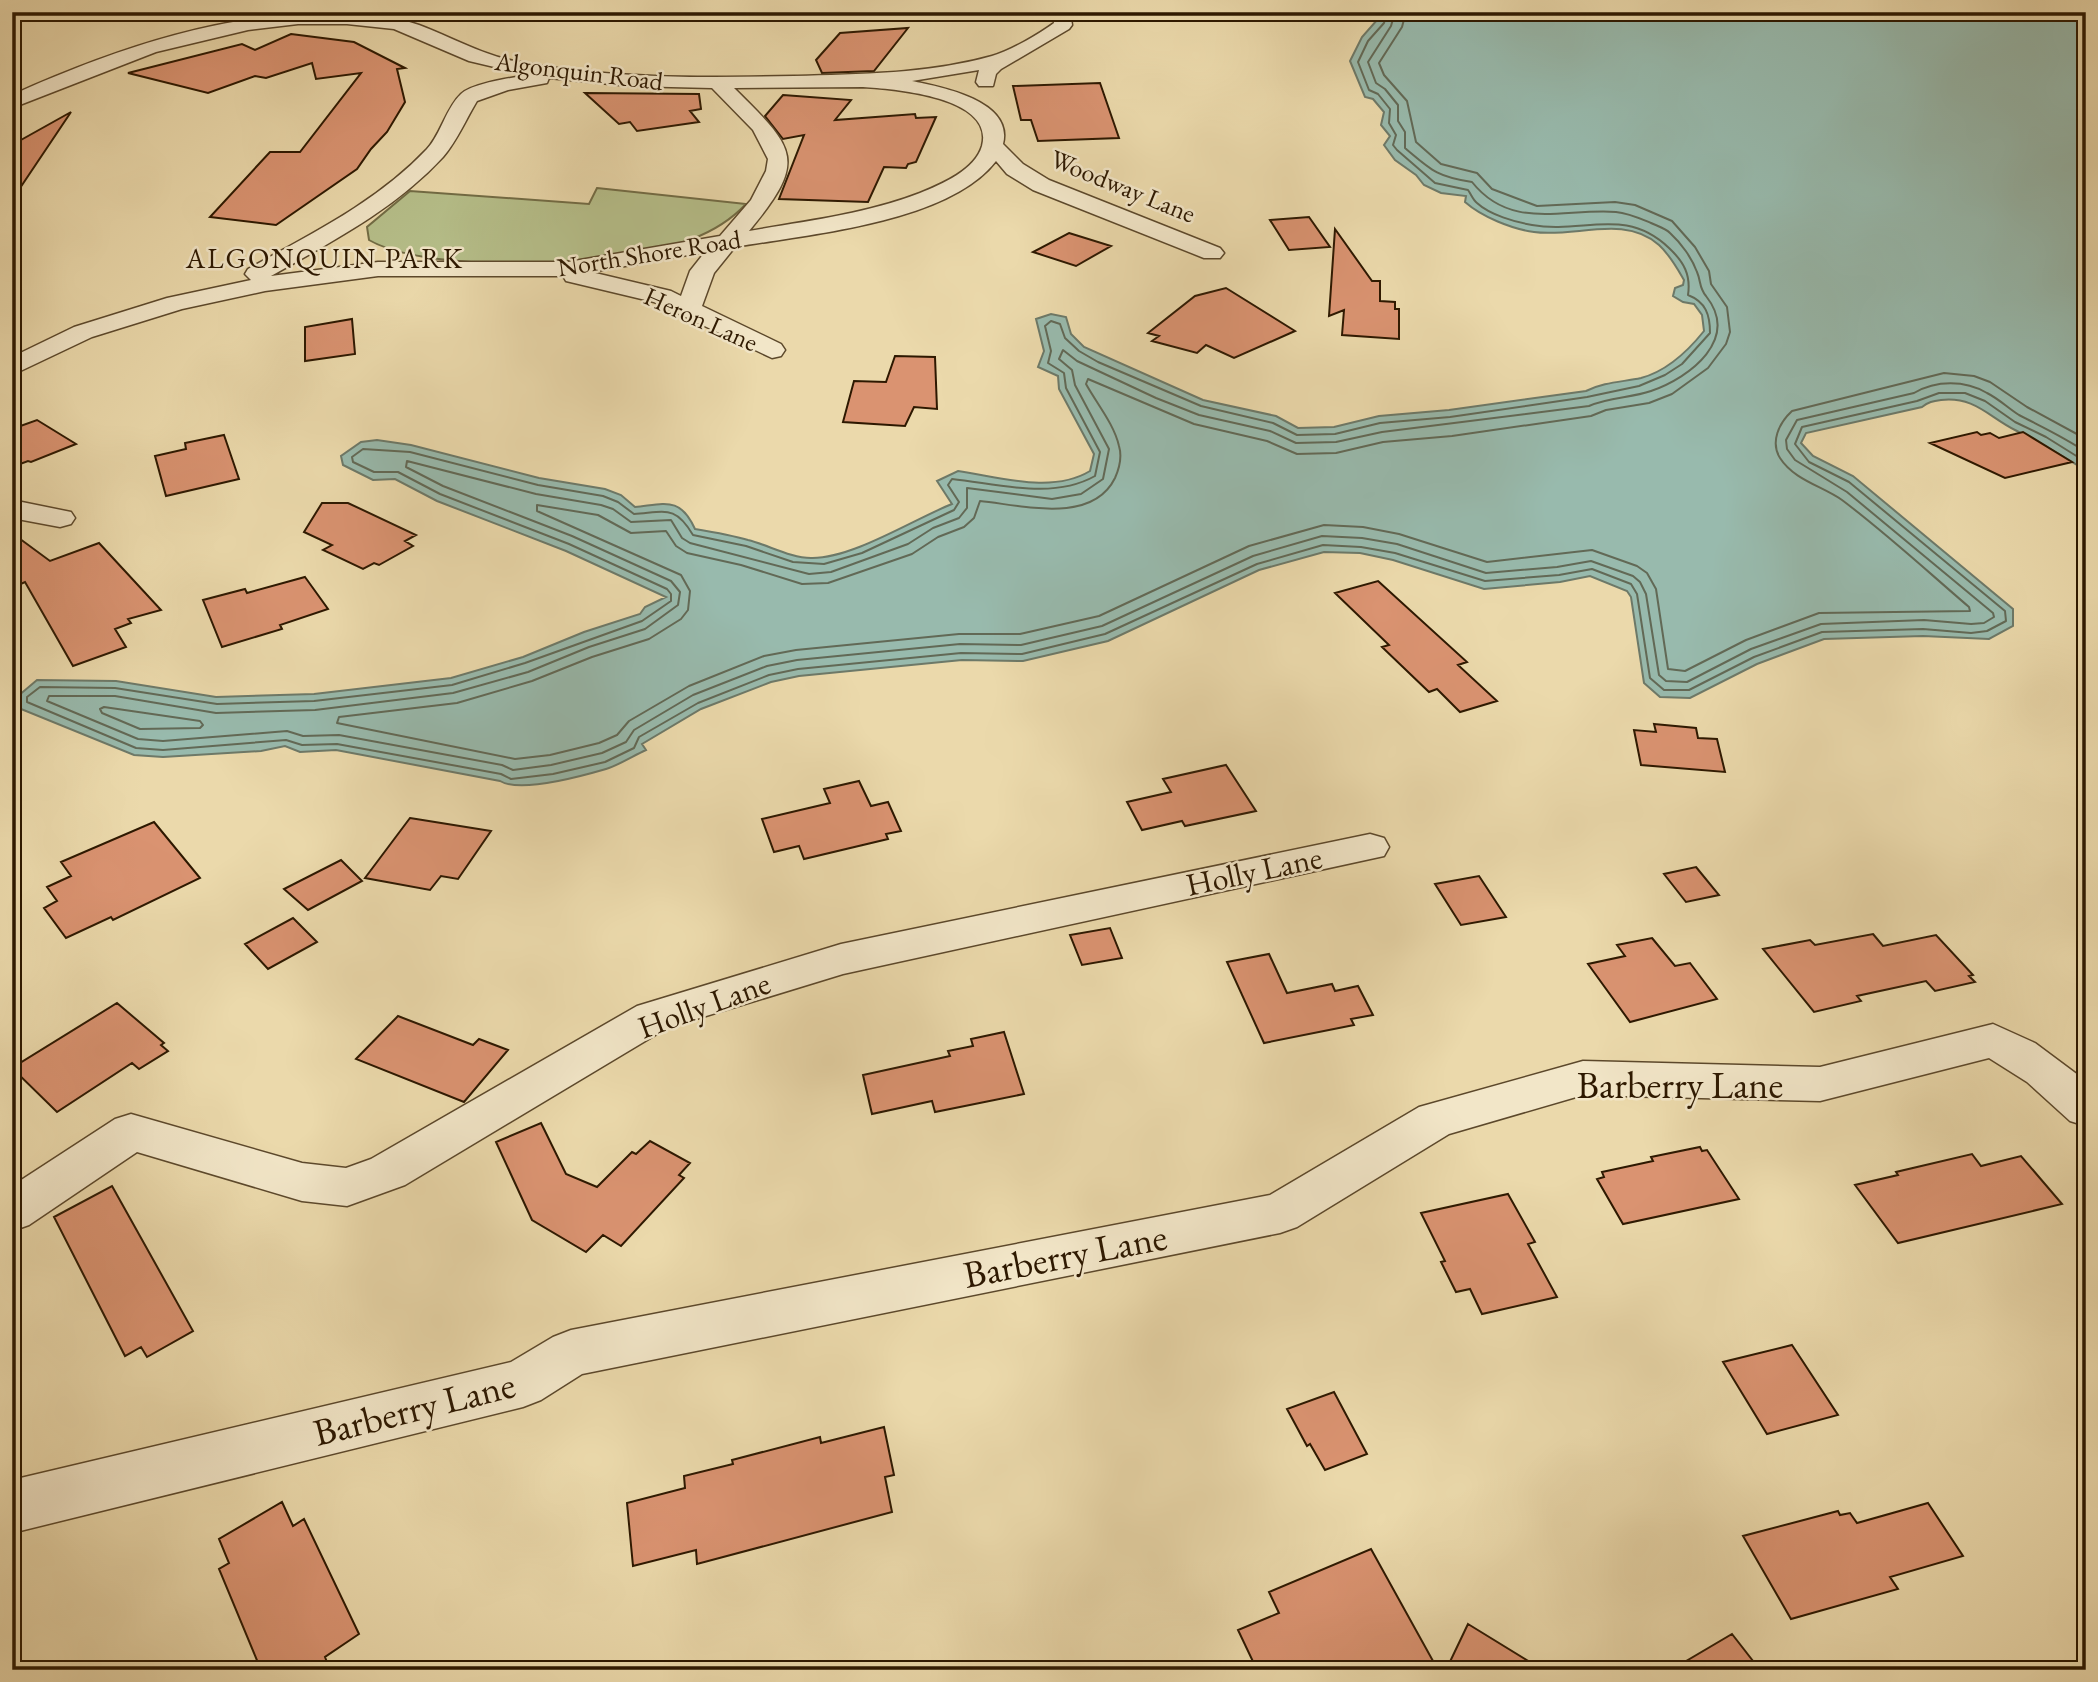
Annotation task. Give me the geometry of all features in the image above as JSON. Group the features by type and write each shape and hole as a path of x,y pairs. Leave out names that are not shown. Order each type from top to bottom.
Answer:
{"street":[{"path":"298,12 322,18"},
{"path":"367,20 421,12"},
{"path":"993,145 994,136 988,116 986,73 997,61 1063,25 1061,12"},
{"name":"Algonquin Road","path":"12,102 64,78 142,51 262,17 367,20 396,24 440,33 502,65 568,75 651,82 863,82 997,61"},
{"path":"214,294 305,249 362,215 394,191 437,151 452,131 463,86 456,55 440,33"},
{"path":"463,86 485,90 568,75"},
{"path":"863,82 944,95 978,108 988,116"},
{"path":"690,307 702,271 761,202 777,171 779,159 776,149 761,126 718,83"},
{"name":"North Shore Road","path":"12,367 70,337 214,294 310,276 378,269 548,270 612,263 732,239 857,219 893,210 942,192 982,164 993,145"},
{"name":"Woodway Lane","path":"993,145 1015,169 1068,197 1212,253"},
{"name":"Woodway Lane","path":"942,192 1015,169"},
{"name":"Heron Lane","path":"548,270 662,296 690,307 772,350"},
{"path":"12,344 70,337"},
{"path":"12,509 60,518"},
{"name":"Holly Lane","path":"12,1211 131,1132 302,1182 347,1187 387,1172 652,1017 841,959 1370,847"},
{"name":"Barberry Lane","path":"12,1507 523,1383 571,1353 1280,1213 1435,1119 1583,1078 1820,1084 1993,1040 2031,1059 2055,1077 2086,1108"}],"green space":[{"name":"ALGONQUIN PARK","path":"597,188 746,204 721,224 692,239 661,248 577,260 529,263 436,259 398,251 369,240 367,227 410,191 589,204"}],"water":[{"path":"1380,12 2086,12 2086,471 1972,404 1953,400 1933,401 1922,407 1806,433 1801,443 1813,456 1853,476 2013,609 2013,626 1989,639 1923,636 1824,639 1757,664 1690,698 1660,697 1644,683 1631,597 1627,591 1590,576 1560,582 1484,589 1393,560 1360,553 1324,552 1259,570 1108,641 1023,661 962,660 799,676 771,682 701,709 642,744 646,750 616,765 582,776 536,784 509,784 336,750 300,752 285,746 261,751 163,757 134,755 21,709 18,696 37,680 116,681 216,697 314,694 451,678 523,657 584,632 640,614 645,607 666,597 566,551 437,501 395,479 373,480 343,465 341,456 361,442 377,440 411,445 539,478 605,489 621,495 635,507 671,504 684,511 695,529 742,538 788,554 811,558 827,557 864,545 952,504 937,481 958,471 1043,483 1075,478 1090,471 1094,454 1059,389 1058,376 1038,367 1044,351 1036,319 1051,314 1066,317 1071,334 1084,347 1203,400 1276,416 1298,428 1334,427 1379,416 1449,410 1586,391 1651,375 1684,353 1704,331 1702,315 1694,304 1673,296 1675,288 1683,285 1684,280 1659,245 1645,236 1615,229 1550,233 1516,228 1480,213 1465,202 1466,196 1441,193 1424,185 1416,175 1395,160 1384,145 1390,136 1381,125 1384,112 1373,99 1365,97 1350,61 1362,37 1378,19"}],"building":[{"path":"908,28 874,71 822,73 816,60 840,33"},
{"path":"291,34 354,42 405,68 397,69 405,102 387,132 357,169 276,225 210,217 270,152 300,152 361,73 316,79 312,63 266,78 255,76 208,93 128,73 242,44 255,50"},
{"path":"1100,83 1119,138 1038,141 1031,120 1021,120 1013,86"},
{"path":"585,93 699,94 701,109 690,111 699,122 637,131 630,122 619,124"},
{"path":"783,95 851,100 835,120 915,114 916,118 936,117 916,162 908,164 906,168 884,167 868,202 779,199 804,135 783,139 765,116"},
{"path":"71,112 12,200 12,145"},
{"path":"1309,217 1330,247 1289,250 1270,220"},
{"path":"1335,229 1372,281 1380,281 1380,301 1395,302 1395,309 1399,309 1399,339 1342,335 1344,310 1329,316"},
{"path":"1069,233 1111,246 1076,266 1033,252"},
{"path":"1226,288 1295,331 1234,358 1206,345 1197,353 1152,341 1159,336 1148,333 1195,296"},
{"path":"352,319 355,354 305,361 305,327"},
{"path":"895,356 935,357 937,409 914,407 905,426 843,422 854,381 886,382"},
{"path":"37,420 76,444 12,467 12,429"},
{"path":"1977,432 1981,435 1990,433 1999,438 2023,432 2072,462 2005,478 1930,443"},
{"path":"224,435 239,479 166,496 155,456 186,449 185,443"},
{"path":"322,503 348,503 416,535 405,541 413,546 379,565 374,563 363,569 323,550 332,545 304,532"},
{"path":"12,533 50,561 99,543 161,610 128,619 131,623 115,629 126,647 73,666 25,582 12,588"},
{"path":"305,577 328,609 280,625 282,629 222,647 203,600 245,589 247,593"},
{"path":"1378,581 1467,662 1458,665 1497,701 1460,712 1437,689 1429,692 1382,647 1389,645 1335,593"},
{"path":"1654,724 1696,728 1698,738 1717,739 1725,772 1641,765 1634,730 1656,732"},
{"path":"1226,765 1256,811 1185,826 1182,821 1142,830 1127,802 1171,792 1163,779"},
{"path":"859,781 871,806 888,802 901,831 886,834 888,839 804,859 799,846 774,852 762,819 830,803 824,789"},
{"path":"410,818 491,831 458,879 441,876 430,890 365,878"},
{"path":"154,822 200,878 113,920 111,917 66,938 44,908 57,901 47,887 71,876 61,862"},
{"path":"341,860 362,881 308,910 284,889"},
{"path":"1696,867 1719,895 1686,902 1664,874"},
{"path":"1479,876 1506,917 1461,925 1435,884"},
{"path":"293,918 317,942 268,969 245,944"},
{"path":"1110,928 1122,958 1082,965 1070,935"},
{"path":"1873,934 1883,946 1936,935 1973,975 1969,976 1975,982 1935,991 1926,981 1857,996 1861,1001 1814,1012 1763,949 1810,940 1815,945"},
{"path":"1652,938 1675,966 1690,963 1717,999 1630,1022 1588,964 1625,956 1617,945"},
{"path":"1269,954 1287,993 1332,984 1335,991 1358,986 1373,1015 1351,1019 1354,1025 1264,1043 1227,962"},
{"path":"117,1003 164,1043 161,1045 168,1051 139,1069 132,1063 57,1112 12,1068"},
{"path":"398,1016 473,1045 479,1039 508,1050 464,1102 356,1059"},
{"path":"1004,1032 1024,1094 935,1112 932,1101 872,1114 863,1075 950,1056 948,1051 973,1046 971,1039"},
{"path":"541,1123 566,1174 597,1187 632,1152 636,1154 650,1141 690,1163 679,1175 684,1178 621,1246 603,1235 586,1252 532,1220 496,1142"},
{"path":"1700,1147 1702,1151 1707,1150 1739,1199 1623,1224 1597,1179 1604,1177 1602,1172 1653,1161 1651,1157"},
{"path":"1972,1154 1981,1166 2021,1156 2062,1204 1898,1243 1855,1185 1898,1175 1896,1172"},
{"path":"112,1186 193,1331 147,1357 141,1347 125,1356 54,1217"},
{"path":"1508,1194 1535,1242 1528,1244 1557,1297 1482,1314 1470,1289 1456,1292 1441,1262 1445,1261 1421,1213"},
{"path":"1792,1345 1838,1415 1767,1434 1723,1362"},
{"path":"1334,1392 1367,1454 1325,1470 1310,1444 1307,1446 1287,1409"},
{"path":"884,1427 894,1475 885,1477 892,1512 697,1564 696,1550 633,1566 627,1503 685,1488 684,1476 733,1464 732,1460 820,1437 821,1443"},
{"path":"282,1502 293,1526 304,1519 359,1634 325,1657 330,1670 261,1670 219,1569 229,1563 219,1539"},
{"path":"1928,1503 1963,1556 1890,1577 1898,1589 1791,1619 1743,1536 1838,1511 1840,1515 1850,1513 1857,1523"},
{"path":"1371,1549 1438,1670 1257,1670 1238,1630 1279,1613 1269,1592"},
{"path":"1468,1624 1543,1670 1446,1670"},
{"path":"1732,1634 1760,1670 1671,1670"}],"district":[{"name":"ALGONQUIN PARK","path":"325,258"}]}
